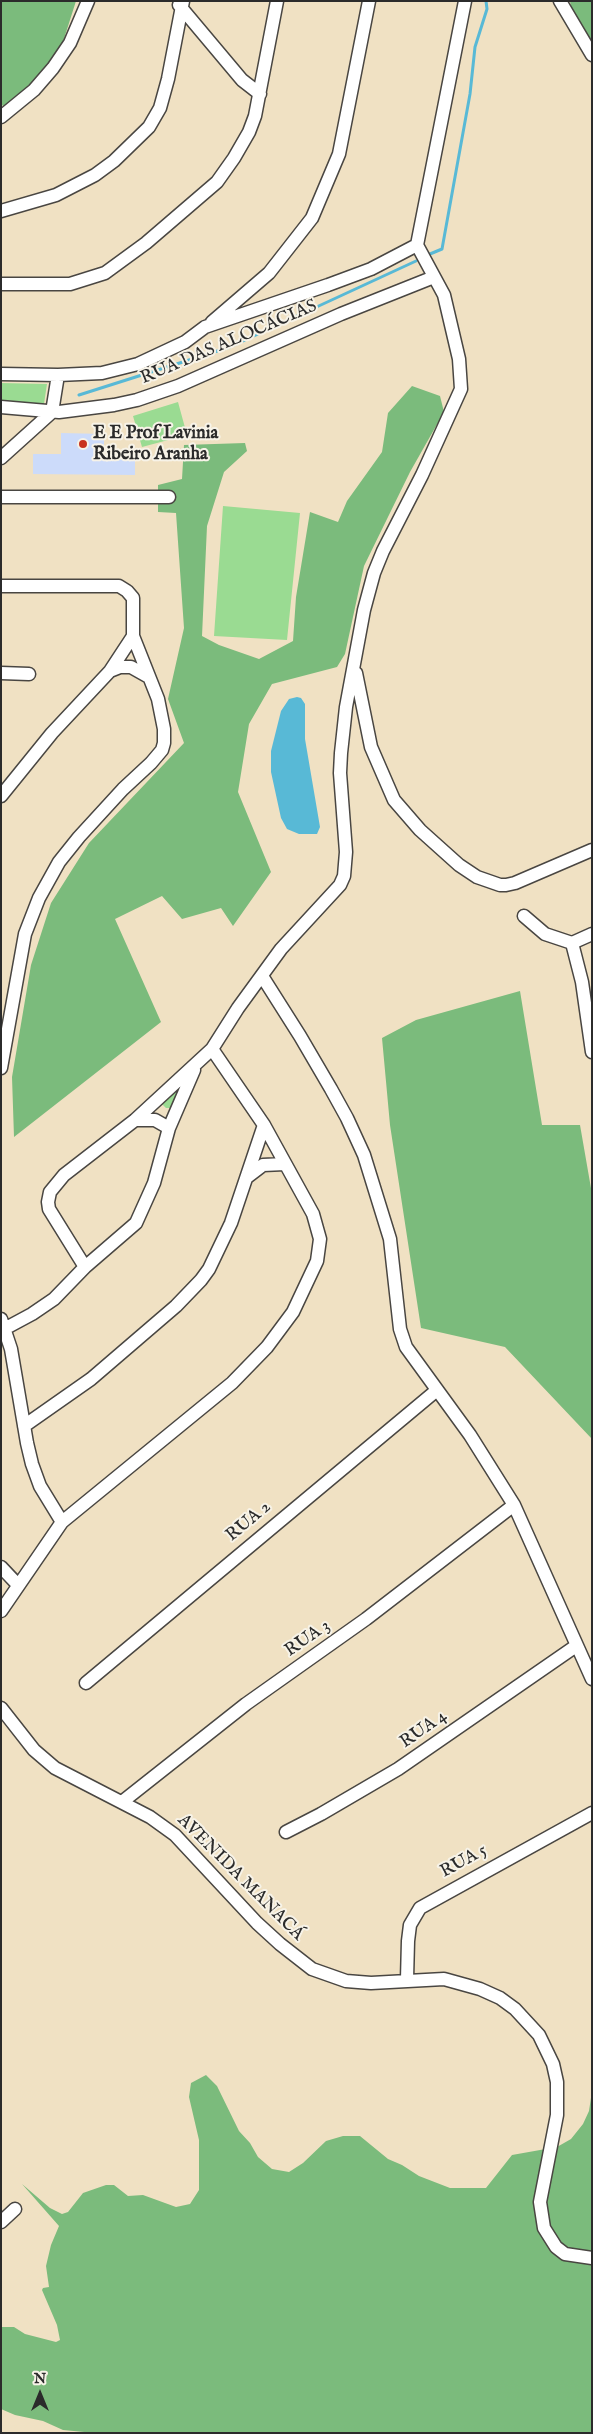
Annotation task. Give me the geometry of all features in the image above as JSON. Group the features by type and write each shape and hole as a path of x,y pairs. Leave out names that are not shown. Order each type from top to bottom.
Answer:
{"street":[{"path":"1,117 34,90 53,68 73,36 88,1"},
{"path":"1,284 70,284 105,274 217,182 249,132 260,94 277,1"},
{"path":"1,374 58,375 102,373 138,364 185,342 246,294 286,253 312,218 322,198 343,138 369,1"},
{"path":"85,1267 50,1209 48,1196 64,1175 135,1120 196,1067 212,1049 238,1008 281,949 340,885 344,876 346,852 340,773 346,707 364,610 374,573 455,406 461,389 462,378 459,359 444,295 417,245 465,1"},
{"path":"560,1 592,55"},
{"path":"180,4 242,80 260,94"},
{"path":"1,211 56,195 95,175 114,161 149,127 160,108 168,79 180,4"},
{"path":"205,328 371,269 417,245"},
{"name":"RUA DAS ALOCÁCIAS","path":"1,407 52,412 114,405 160,393 341,314 434,277"},
{"path":"246,294 257,310"},
{"path":"1,458 52,412 58,375"},
{"path":"1,497 170,497"},
{"path":"1,586 114,586 124,588 133,598 133,636 162,716 165,737 162,750 79,837 59,862 39,898 25,934 1,1068"},
{"path":"1,796 52,733 110,671 133,636"},
{"path":"355,666 371,747 377,766 394,800 420,830 459,865 477,877 500,885 506,885 515,883 592,850"},
{"path":"110,671 120,667 132,667 147,676"},
{"path":"1,673 29,674"},
{"path":"524,916 545,934 572,943 592,934"},
{"path":"572,943 582,982 592,1047"},
{"path":"262,976 300,1036 356,1135 375,1188 390,1239 403,1339 410,1353 470,1435 514,1506 592,1679"},
{"path":"582,982 592,993"},
{"path":"1,1611 62,1522 232,1383 268,1347 293,1312 314,1268 320,1239 314,1214 264,1125 212,1049"},
{"path":"62,1522 40,1486 27,1444 12,1349 3,1323 32,1314 54,1299 85,1267 136,1223 154,1183 169,1128 196,1067"},
{"path":"135,1120 151,1119 169,1128"},
{"path":"24,1426 91,1379 193,1289 210,1269 231,1223 264,1125"},
{"path":"246,1178 263,1165 273,1163 285,1164"},
{"name":"RUA 2","path":"86,1683 437,1390"},
{"name":"RUA 3","path":"122,1802 240,1709 366,1619 514,1506"},
{"path":"1,1567 18,1585"},
{"name":"RUA 4","path":"286,1832 322,1814 398,1769 576,1646"},
{"name":"AVENIDA MANACÁ","path":"1,1708 34,1750 55,1768 122,1802 175,1835 258,1923 280,1944 312,1969 346,1981 372,1983 407,1979 444,1979 480,1989 500,1998 515,2009 539,2034 553,2064 557,2082 557,2115 541,2186 540,2218 556,2248 570,2255 592,2258"},
{"name":"RUA 5","path":"407,1979 410,1925 420,1908 592,1813"},
{"path":"1,2222 15,2209"}],"shaded area":[{"name":"E E Prof Lavinia Ribeiro Aranha","path":"61,433 104,434 104,455 135,458 135,475 33,474 33,454 61,454"}],"green space":[{"path":"1,1 76,1 56,64 12,109 1,105"},
{"path":"570,1 592,1 592,54 574,23"},
{"path":"1,383 47,384 44,404 1,401"},
{"path":"412,386 440,396 444,412 410,472 364,566 345,654 337,667 272,684 249,724 238,792 271,872 233,926 221,908 182,919 162,896 115,919 161,1022 14,1137 12,1077 31,965 51,903 89,843 184,743 168,699 184,628 176,513 158,512 158,485 182,479 184,445 245,443 247,451 224,472 207,526 202,636 219,645 259,659 293,641 296,597 310,512 338,522 347,501 382,452 388,413"},
{"path":"178,402 187,435 142,447 133,416"},
{"path":"223,506 300,513 287,640 214,636"},
{"path":"520,991 542,1125 580,1125 592,1194 592,1439 505,1347 421,1328 390,1125 382,1038 416,1020"},
{"path":"176,1079 181,1089 172,1108 166,1108 159,1101"},
{"path":"206,2075 217,2086 239,2131 250,2143 258,2157 272,2169 289,2172 303,2163 326,2141 343,2136 360,2136 388,2159 419,2176 450,2188 486,2188 512,2155 557,2147 571,2139 583,2124 589,2111 592,2091 592,2433 95,2433 63,2430 43,2421 15,2415 1,2409 1,2327 14,2327 25,2334 56,2342 60,2340 57,2325 42,2290 49,2287 46,2266 51,2245 59,2226 22,2184 50,2208 62,2214 68,2212 83,2193 106,2185 114,2185 128,2196 143,2195 176,2207 190,2204 199,2190 199,2140 189,2097 191,2083"}],"water":[{"path":"301,698 305,704 305,739 320,827 317,834 299,834 287,829 281,818 271,772 271,751 281,711 289,699"}],"waterway":[{"path":"430,254 442,249 470,94 475,47 487,9 486,1"},
{"path":"79,395 230,347 416,261"}],"place":[{"name":"E E Prof Lavinia Ribeiro Aranha","path":"83,444"}]}
